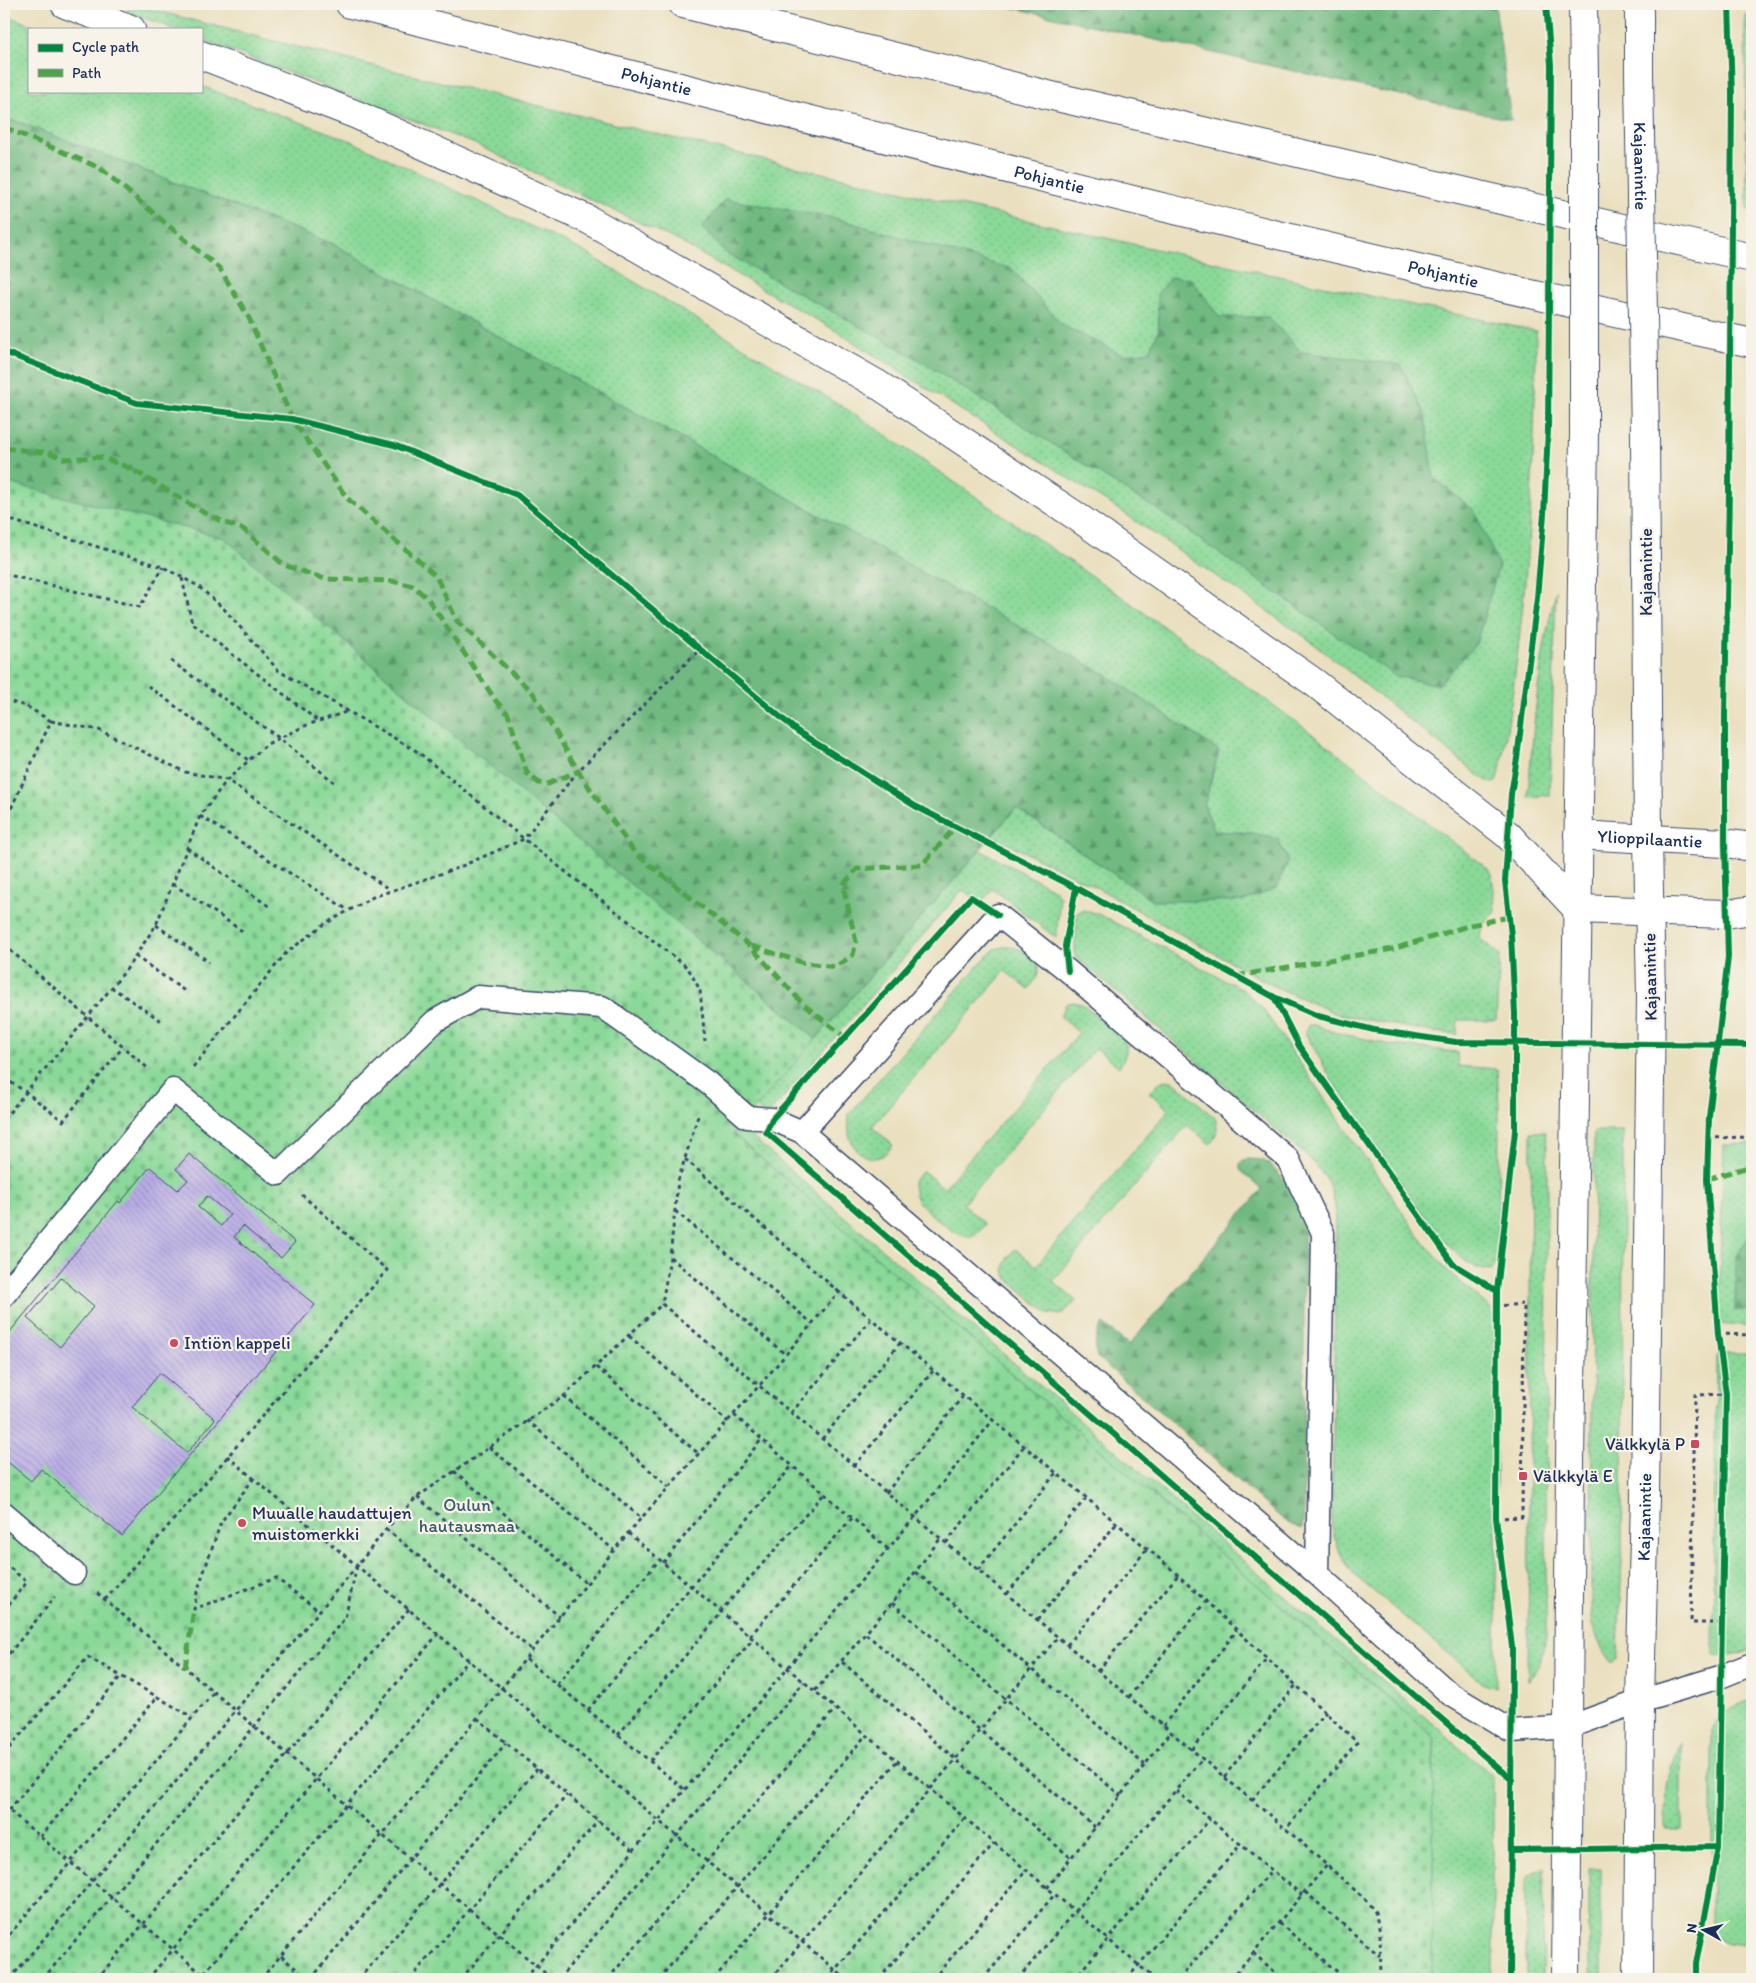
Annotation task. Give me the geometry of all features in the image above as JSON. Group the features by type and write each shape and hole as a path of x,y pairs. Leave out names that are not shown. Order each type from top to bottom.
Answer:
{"main road":[{"path":"65,4 128,28"},
{"name":"Pohjantie","path":"350,4 1036,176 1515,290 1752,343"},
{"path":"683,4 1052,96 1752,258"},
{"path":"1566,1979 1570,1472 1584,434 1583,4"},
{"name":"Kajaanintie","path":"1638,1979 1640,1700 1646,1496 1651,998 1639,4"},
{"path":"202,55 357,115 590,220 877,384 1076,516 1315,683 1508,835 1577,908 1726,914 1752,910"},
{"name":"Ylioppilaantie","path":"1578,835 1725,843 1752,847"}],"lane":[{"path":"802,1132 998,915 1068,971 1282,1153 1288,1159 1322,1233 1316,1574"},
{"path":"4,1295 173,1090 278,1174 435,1021 478,997 602,1007 708,1083 747,1117 772,1119 802,1132 1316,1574 1450,1694 1512,1731 1569,1727 1640,1700 1720,1677 1752,1664"},
{"path":"4,1513 74,1573"}],"path":[{"path":"4,518 163,567 198,586 224,609 279,670 418,752 524,839 688,968 700,990 708,1083 678,1181 670,1257 662,1304 564,1396 417,1497 386,1529 10,1979"},
{"path":"4,574 140,607 163,567"},
{"path":"182,578 192,623 318,721"},
{"path":"692,643 707,656"},
{"path":"4,945 173,1090 286,953 322,925 373,897 454,869 524,839 578,771 700,649"},
{"path":"171,661 279,738 334,782"},
{"path":"148,686 248,760"},
{"path":"4,700 26,706 51,721 99,730 185,772 227,780 390,891"},
{"path":"4,1119 111,988 156,925 200,816 227,780 267,744 318,721 349,711"},
{"path":"4,824 51,721"},
{"path":"200,816 348,910"},
{"path":"187,848 270,907"},
{"path":"173,884 245,932"},
{"path":"156,925 209,962"},
{"path":"135,956 186,992"},
{"path":"111,988 163,1022"},
{"path":"4,1078 26,1092 63,1122 123,1047"},
{"path":"1708,1146 1708,1134 1752,1137"},
{"path":"685,1159 839,1292 1178,1575 1357,1742 1286,1829"},
{"path":"105,1600 387,1270 278,1174"},
{"path":"675,1210 812,1323"},
{"path":"670,1257 786,1355"},
{"path":"261,1979 382,1835 614,1550 728,1422 839,1292"},
{"path":"1497,1298 1497,1316"},
{"path":"662,1304 1224,1776 1328,1864 1366,1899 1375,1912 1380,1932 1381,1979"},
{"path":"1496,1518 1522,1516 1524,1304 1497,1306"},
{"path":"791,1413 871,1319"},
{"path":"1717,1324 1719,1343"},
{"path":"1718,1334 1752,1335"},
{"path":"629,1336 728,1422"},
{"path":"822,1439 900,1342"},
{"path":"596,1367 699,1454"},
{"path":"854,1466 933,1371"},
{"path":"1725,1386 1726,1404"},
{"path":"1721,1623 1691,1623 1695,1395 1726,1394"},
{"path":"564,1396 670,1487"},
{"path":"886,1493 963,1396"},
{"path":"734,1415 888,1549"},
{"path":"527,1420 641,1518"},
{"path":"525,1979 915,1517 993,1420"},
{"path":"557,1684 661,1562 761,1440"},
{"path":"489,1446 614,1550"},
{"path":"946,1543 1024,1446"},
{"path":"227,1456 846,1979"},
{"path":"588,1710 687,1594 690,1586 792,1466"},
{"path":"454,1471 587,1584"},
{"path":"978,1570 1056,1472"},
{"path":"254,1478 221,1522 197,1592 194,1610 276,1578 319,1611"},
{"path":"618,1735 718,1617 720,1612 824,1494"},
{"path":"417,1497 560,1617"},
{"path":"1007,1594 1086,1498"},
{"path":"1496,1508 1497,1527"},
{"path":"650,1761 852,1518"},
{"path":"1037,1620 1117,1523"},
{"path":"386,1529 533,1651"},
{"path":"628,1534 1155,1979"},
{"path":"815,1691 892,1603 940,1538"},
{"path":"1067,1645 1148,1549"},
{"path":"4,1563 27,1582 4,1610"},
{"path":"43,1979 345,1618 357,1566"},
{"path":"916,1572 1145,1765"},
{"path":"4,1660 74,1573 552,1979"},
{"path":"1098,1671 1178,1575"},
{"path":"1129,1697 1206,1602"},
{"path":"892,1603 1121,1796"},
{"path":"97,1979 408,1609"},
{"path":"1720,1677 1721,1613"},
{"path":"1163,1726 1237,1630"},
{"path":"148,1979 438,1634"},
{"path":"866,1634 1095,1827"},
{"path":"770,1979 1058,1637"},
{"path":"4,1754 88,1657 192,1718"},
{"path":"1192,1750 1267,1658"},
{"path":"526,1659 685,1790"},
{"path":"199,1979 469,1660"},
{"path":"842,1662 1070,1858"},
{"path":"9,1810 121,1676"},
{"path":"559,1979 804,1682"},
{"path":"1224,1776 1296,1684"},
{"path":"4,1941 214,1692"},
{"path":"40,1837 157,1697"},
{"path":"608,1979 835,1709"},
{"path":"1252,1800 1326,1712"},
{"path":"477,1718 634,1851"},
{"path":"1047,1888 1171,1732"},
{"path":"659,1979 866,1735"},
{"path":"281,1956 310,1979 506,1742"},
{"path":"1018,1979 1202,1759"},
{"path":"714,1979 897,1761"},
{"path":"359,1979 537,1769"},
{"path":"1176,1791 1240,1845 1381,1956"},
{"path":"410,1979 567,1795"},
{"path":"4,1806 208,1979"},
{"path":"828,1979 965,1818"},
{"path":"1074,1979 1210,1819"},
{"path":"461,1979 598,1821"},
{"path":"879,1979 994,1843"},
{"path":"1127,1979 1240,1845"},
{"path":"1231,1979 1328,1864"},
{"path":"933,1979 1026,1870"},
{"path":"1179,1979 1272,1870"},
{"path":"983,1979 1055,1894"},
{"path":"1279,1923 1346,1979"},
{"path":"1253,1954 1284,1979"}],"green space":[{"path":"996,4 1495,4 1511,120"},
{"path":"132,8 150,9 308,50 933,199 1295,280 1536,331 1534,443 1527,555 1516,666 1499,776 1496,782 1491,783 1481,777 1308,639 1121,511 831,328 678,241 475,144 202,39 202,28 171,28 126,11"},
{"path":"1752,12 1752,210 1747,209 1745,15"},
{"path":"4,15 40,28 28,28 28,92 202,92 202,86 349,140 583,251 858,416 1122,597 1298,723 1489,870 1492,874 1495,910 1482,925 1480,939 1500,955 1496,1020 1458,1020 1457,1034 1432,1032 1337,1014 1274,986 1094,886 992,836 1016,808 1154,901 1253,833 1215,831 1204,805 1219,751 1108,676 331,243 24,124 4,118"},
{"path":"4,118 24,124 331,243 1108,676 1219,751 1204,806 1215,831 1253,833 1278,839 1288,862 1276,888 1244,901 1154,901 1016,808 816,1039 545,813 224,538 4,482"},
{"path":"725,199 834,218 1012,269 1062,325 1123,355 1150,351 1159,329 1157,294 1171,277 1191,278 1219,317 1268,317 1301,352 1401,365 1425,415 1434,478 1474,510 1499,565 1476,644 1438,685 1395,676 1165,515 906,352 726,253 702,228"},
{"name":"Oulun hautausmaa","path":"4,482 224,538 545,813 816,1039 733,1134 1434,1737 1432,1979 4,1979"},
{"path":"1556,591 1550,795 1528,797 1541,667"},
{"path":"980,850 1055,890 1060,897 1056,938 993,889 982,901 962,890 767,1116 756,1107"},
{"path":"1083,910 1098,914 1242,989 1262,1008 1419,1236 1448,1271 1490,1308 1496,1319 1496,1688 1484,1684 1353,1574 1337,1545 1332,1525 1336,1219 1332,1192 1326,1179 1309,1158 1075,956 1077,913"},
{"path":"1007,946 1024,951 1034,959 1038,969 1035,981 1028,989 1005,971 872,1127 893,1145 887,1152 874,1158 861,1154 856,1149 849,1134 849,1114 985,958 995,949"},
{"path":"1073,1002 1082,1004 1122,1035 1126,1047 1124,1059 1119,1067 1096,1048 963,1204 985,1224 971,1237 958,1234 921,1205 915,1196 913,1181 923,1171 944,1188 1079,1033 1060,1016 1066,1004"},
{"path":"1309,1025 1392,1045 1457,1052 1458,1066 1497,1069 1499,1106 1498,1264 1490,1270 1477,1268 1464,1260 1447,1244 1419,1209 1330,1077 1306,1034 1306,1028"},
{"path":"1166,1080 1175,1082 1215,1118 1217,1132 1214,1138 1210,1144 1187,1125 1053,1281 1076,1301 1061,1315 1047,1313 1008,1279 1004,1271 1008,1257 1015,1249 1036,1266 1169,1110 1149,1092 1160,1082"},
{"path":"739,1126 1493,1776 1493,1979 1432,1979 1434,1737 733,1134"},
{"path":"1594,1131 1623,1131 1622,1560 1618,1651 1617,1659 1614,1662 1611,1662 1599,1642 1594,1628 1591,1605"},
{"path":"1531,1132 1545,1132 1547,1147 1546,1638 1537,1666 1528,1682"},
{"path":"1752,1144 1752,1327 1718,1324 1724,1145"},
{"path":"1243,1160 1263,1160 1270,1165 1294,1190 1304,1215 1304,1511 1302,1529 1287,1523 1097,1357 1096,1352 1095,1344 1098,1332 1103,1324 1129,1345 1262,1189 1240,1170"},
{"path":"1752,1232 1752,1308 1735,1311 1736,1257"},
{"path":"1719,1354 1752,1354 1752,1648 1723,1656 1713,1655 1716,1358"},
{"path":"1752,1699 1752,1946 1724,1942 1712,1936 1712,1727 1725,1711"},
{"path":"1681,1741 1681,1829 1665,1829 1670,1773"},
{"path":"1544,1868 1543,1979 1526,1979 1526,1880 1529,1874"},
{"path":"1589,1868 1601,1868 1601,1979 1589,1979"}],"building":[{"name":"Intiön kappeli","path":"189,1154 295,1242 281,1258 243,1226 234,1237 315,1305 122,1536 41,1469 31,1481 4,1459 4,1339 118,1201 120,1203 150,1167 178,1190 188,1180 176,1169","holes":["207,1196 230,1215 221,1226 198,1207","61,1278 94,1306 60,1347 27,1318","160,1373 215,1419 187,1453 132,1407"]}],"marked path":[{"path":"4,127 100,168 220,269 249,318 292,419 347,498 436,576 457,621 533,693 578,771 634,852 750,946 804,1005 845,1037"},
{"path":"4,448 50,453 65,459 101,457 130,468 203,512 243,529 284,565 325,579 392,581 413,586 428,599 496,701 508,714 527,773 539,783 548,784 578,771"},
{"path":"752,946 801,962 835,967 853,955 856,942 843,885 857,869 922,865 956,826"},
{"path":"1236,976 1393,949 1471,925 1509,917"},
{"path":"1707,1179 1752,1166"},
{"path":"185,1668 194,1609"}],"cycle path":[{"path":"1510,1979 1512,1647 1496,1518 1497,1291 1515,1131 1515,1014 1511,935 1505,881 1511,794 1537,598 1544,514 1548,429 1551,65 1546,4"},
{"path":"1696,1979 1696,1964 1718,1847 1726,1394 1718,1334 1707,1179 1709,1117 1728,957 1725,843 1725,714 1732,95 1729,4"},
{"path":"4,352 137,403 292,419 394,445 517,495 797,731 915,806 1076,888 1274,997 1318,1016 1374,1030 1456,1042 1752,1045"},
{"path":"1068,971 1065,946 1076,888"},
{"path":"998,915 971,897 772,1119 766,1132 1512,1780"},
{"path":"1274,997 1299,1046 1453,1264 1497,1291"},
{"path":"1511,1850 1718,1847"}],"place":[{"name":"Intiön kappeli","path":"174,1343"},
{"name":"Välkkylä P","path":"1695,1444"},
{"name":"Välkkylä E","path":"1523,1476"},
{"name":"Muualle haudattujen muistomerkki","path":"242,1523"}]}
